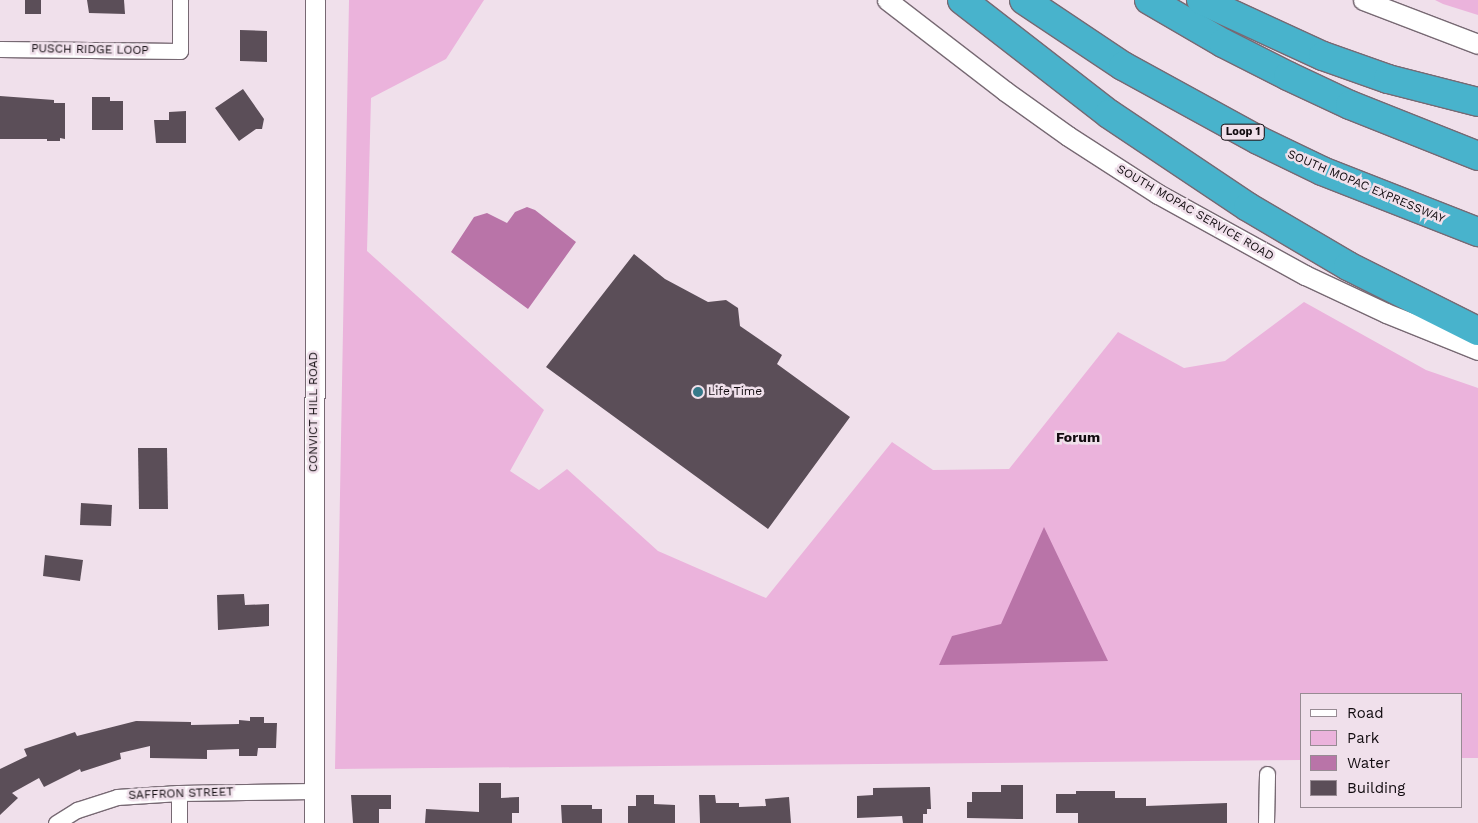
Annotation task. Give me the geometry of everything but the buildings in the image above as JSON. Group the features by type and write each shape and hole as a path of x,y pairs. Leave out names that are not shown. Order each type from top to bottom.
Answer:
{"highway":[{"path":"962,0 1029,54 1109,114 1248,207 1348,266 1478,331"},
{"name":"SOUTH MOPAC EXPRESSWAY","path":"1024,0 1123,66 1258,140 1322,171 1478,232"},
{"path":"1149,0 1223,43 1288,76 1350,105 1478,156"},
{"path":"1201,0 1323,56 1388,79 1478,102"}],"street":[{"name":"PUSCH RIDGE LOOP","path":"0,49 180,51 180,0"},
{"name":"CONVICT HILL ROAD","path":"314,823 315,0"},
{"name":"SOUTH MOPAC SERVICE ROAD","path":"887,0 1005,91 1068,136 1158,194 1305,275 1395,316 1478,350"},
{"path":"1363,0 1478,44"},
{"path":"1266,823 1267,774"},
{"name":"SAFFRON STREET","path":"56,823 77,810 117,797 179,793 313,791"},
{"path":"179,793 179,823"}],"green space":[{"path":"349,0 484,0 446,59 371,98 367,251 544,410 510,471 539,490 567,469 658,551 766,598 892,442 933,470 1009,469 1118,332 1184,368 1225,361 1304,302 1426,370 1478,388 1478,758 1463,758 1463,693 1300,693 1300,760 335,769"},
{"path":"1435,0 1478,0 1478,15 1443,4"}],"water":[{"path":"527,207 535,210 576,242 528,309 451,252 474,217 487,213 507,223 515,212"},
{"path":"1044,527 1108,661 939,665 952,636 1001,624"}],"place":[{"name":"Life Time","path":"698,392"}],"district":[{"name":"Forum","path":"1078,437"}]}
